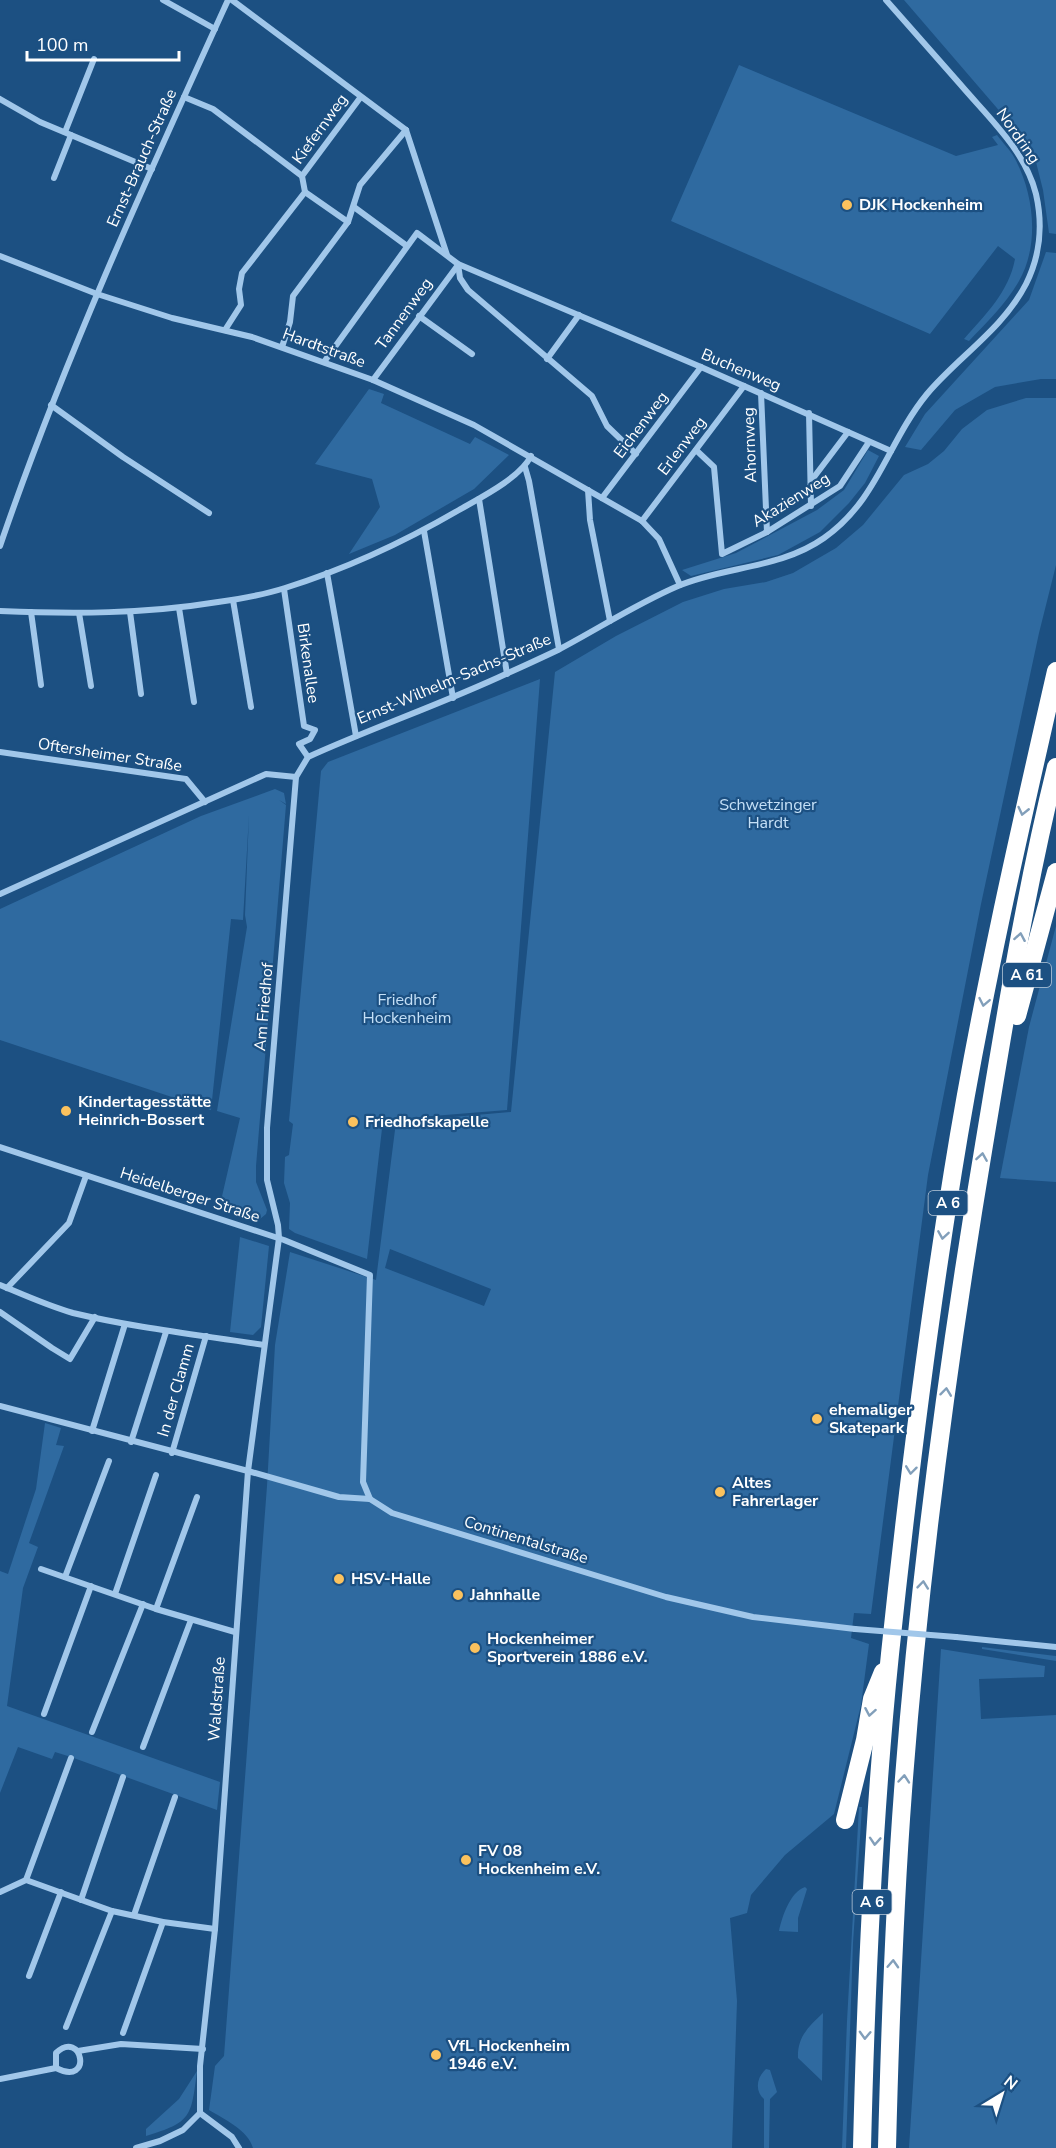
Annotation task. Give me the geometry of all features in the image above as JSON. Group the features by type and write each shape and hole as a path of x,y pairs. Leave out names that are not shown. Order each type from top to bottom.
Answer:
{"highway":[{"name":"A 6","path":"862,2148 865,2032 874,1864 890,1657 923,1368 953,1169 982,1009 1056,671"},
{"name":"A 6","path":"887,2148 899,1849 915,1658 949,1371 995,1077 1024,912 1056,767"},
{"name":"A 61","path":"995,1077 1010,1044 1044,909 1056,872"},
{"path":"845,1820 865,1740 872,1699 890,1657"}],"street":[{"path":"163,0 215,29"},
{"name":"Ernst-Brauch-Straße","path":"0,546 51,405 97,294 184,97 230,0 360,98"},
{"name":"Nordring","path":"886,0 1017,152 1031,178 1040,225 1035,259 1026,285 1001,319 928,393 891,451"},
{"path":"54,178 94,59"},
{"path":"184,97 213,109 302,176"},
{"path":"360,98 406,130 447,255"},
{"name":"Kiefernweg","path":"225,330 241,304 239,290 242,273 305,192 302,176 360,98"},
{"path":"0,99 40,122 152,169"},
{"path":"282,347 290,322 293,296 348,222 360,185 406,130"},
{"path":"305,192 348,222"},
{"path":"324,362 407,246 354,207"},
{"name":"Buchenweg","path":"407,246 417,233 458,264 808,413 891,451"},
{"name":"Hardtstraße","path":"0,256 97,294 172,318 225,330 282,347 324,362 474,425 531,456"},
{"name":"Buchenweg","path":"458,264 460,278 468,290 592,396 607,426 636,454"},
{"name":"Tannenweg","path":"373,381 458,264"},
{"path":"547,359 579,315"},
{"path":"419,316 472,354"},
{"name":"Eichenweg","path":"602,498 701,367"},
{"name":"Erlenweg","path":"642,521 744,386"},
{"name":"Ahornweg","path":"761,393 767,532"},
{"path":"51,405 123,457 209,513"},
{"path":"808,413 811,506"},
{"path":"810,481 848,432"},
{"name":"Akazienweg","path":"696,450 714,466 722,554 767,532 840,486 869,442"},
{"name":"Ernst-Wilhelm-Sachs-Straße","path":"308,757 507,674 680,585 717,574 782,560 822,539 856,510 871,490 891,451"},
{"path":"0,611 129,612 233,600 284,589 375,555 424,531 479,499 525,467 531,456 642,521 659,539 680,585"},
{"path":"525,467 530,481 559,649"},
{"path":"588,490 590,520 610,621"},
{"path":"479,499 507,674"},
{"path":"424,531 453,698"},
{"name":"Birkenallee","path":"327,573 356,736"},
{"name":"Birkenallee","path":"284,589 304,726 315,730 310,739 299,744 308,757"},
{"path":"233,600 251,707"},
{"path":"179,608 194,702"},
{"path":"31,612 40,685"},
{"path":"129,612 141,694"},
{"path":"80,613 91,686"},
{"name":"Oftersheimer Straße","path":"0,752 186,779 205,802"},
{"path":"0,894 266,774 296,777 308,757"},
{"name":"Am Friedhof","path":"279,1238 267,1180 267,1128 296,777"},
{"name":"Heidelberger Straße","path":"0,1147 279,1238 370,1275 363,1482 370,1499"},
{"name":"In der Clamm","path":"86,1176 69,1223 3,1286 72,1312 125,1324 264,1345"},
{"name":"Waldstraße","path":"200,2113 248,1471 279,1238"},
{"path":"0,1312 70,1359 95,1317"},
{"path":"92,1431 125,1324"},
{"name":"In der Clamm","path":"131,1442 166,1332"},
{"name":"In der Clamm","path":"172,1453 206,1336"},
{"name":"Continentalstraße","path":"0,1406 339,1497 370,1499 392,1513 666,1597 753,1617 855,1629 1056,1647"},
{"path":"65,1577 110,1461"},
{"path":"115,1594 156,1475"},
{"path":"156,1608 197,1497"},
{"path":"41,1569 191,1620 235,1632"},
{"path":"44,1714 92,1586"},
{"path":"92,1732 143,1604"},
{"path":"143,1747 191,1620"},
{"path":"26,1880 71,1758"},
{"path":"81,1900 123,1777"},
{"path":"134,1915 175,1797"},
{"path":"0,1892 26,1880 112,1911 163,1922 215,1929"},
{"path":"29,1976 61,1892"},
{"path":"66,2027 112,1911"},
{"path":"123,2033 163,1922"},
{"path":"56,2068 56,2053 62,2048 70,2047 78,2050 122,2044 203,2049"},
{"path":"0,2079 56,2068 64,2072 72,2072 81,2062 78,2050"},
{"path":"136,2148 161,2145 183,2130 200,2113 232,2137 239,2148"}],"green space":[{"path":"904,0 1056,0 1056,234 1049,233 1043,190 1033,150"},
{"name":"DJK Hockenheim","path":"739,65 956,156 998,145 992,137 997,135 1014,157 1026,186 1032,219 1030,251 1026,267 1014,289 969,341 964,339 988,312 1002,292 1012,271 1015,259 998,246 930,334 671,221"},
{"path":"1046,252 1056,253 1056,379 1041,379 995,387 955,410 921,450 905,447 925,414 1029,300"},
{"path":"369,389 384,394 381,403 470,444 475,437 509,455 474,489 395,535 349,554 380,507 372,479 315,464"},
{"name":"Schwetzinger Hardt","path":"1026,398 1056,398 1056,565 1039,633 981,904 928,1175 871,1614 854,1613 851,1638 869,1644 861,1705 834,1814 785,1855 751,1895 747,1913 730,1918 737,2001 732,2148 253,2148 241,2130 209,2110 215,2066 224,2056 267,1486 275,1345 290,1252 376,1280 396,1122 511,1112 555,672 616,636 683,602 724,589 766,582 793,573 836,548 863,525 904,475 928,464 944,451 962,429 987,410","holes":["390,1249 491,1289 484,1306 385,1268"]},
{"path":"868,450 879,456 865,483 820,532 778,555 691,576 682,570 736,553 817,510 844,490"},
{"name":"Friedhof Hockenheim","path":"540,679 507,1110 383,1120 367,1259 295,1233 289,1229 290,1203 284,1183 285,1157 289,1155 293,1124 289,1121 321,771 328,762"},
{"path":"275,789 284,793 286,804 279,800 286,805 256,1166 256,1182 267,1210 260,1219 220,1205 240,1118 217,1111 247,927 245,915 249,815 243,920 231,919 211,1110 0,1040 0,909 201,816"},
{"path":"1056,926 1056,1182 1000,1178 1029,1027"},
{"path":"240,1237 269,1246 261,1327 253,1335 230,1332"},
{"path":"45,1423 61,1428 56,1445 64,1446 29,1543 38,1547 23,1588 7,1706 220,1782 217,1810 71,1757 55,1752 52,1759 18,1747 0,1793 0,1571 8,1574 36,1489"},
{"path":"982,1647 1056,1656 1056,1661 982,1649"},
{"path":"941,1649 1045,1666 1044,1677 979,1679 981,1719 1056,1715 1056,2148 909,2148"},
{"path":"859,1807 862,1807 853,1943 846,2148 842,2148 847,2021"},
{"path":"805,1887 807,1889 798,1918 798,1932 779,1931 791,1899"},
{"path":"823,2013 822,2081 798,2058 798,2051 809,2027"},
{"path":"766,2069 770,2070 777,2092 770,2099 769,2148 764,2148 764,2099 758,2088 760,2076"},
{"path":"197,2071 193,2099 186,2116 173,2126 146,2136 146,2129 179,2099"}],"place":[{"name":"DJK Hockenheim","path":"847,205"},
{"name":"Kindertagesstätte Heinrich-Bossert","path":"66,1111"},
{"name":"Friedhofskapelle","path":"353,1122"},
{"name":"ehemaliger Skatepark","path":"817,1419"},
{"name":"Altes Fahrerlager","path":"720,1492"},
{"name":"HSV-Halle","path":"339,1579"},
{"name":"Jahnhalle","path":"458,1595"},
{"name":"Hockenheimer Sportverein 1886 e.V.","path":"475,1648"},
{"name":"FV 08 Hockenheim e.V.","path":"466,1860"},
{"name":"VfL Hockenheim 1946 e.V.","path":"436,2055"}]}
